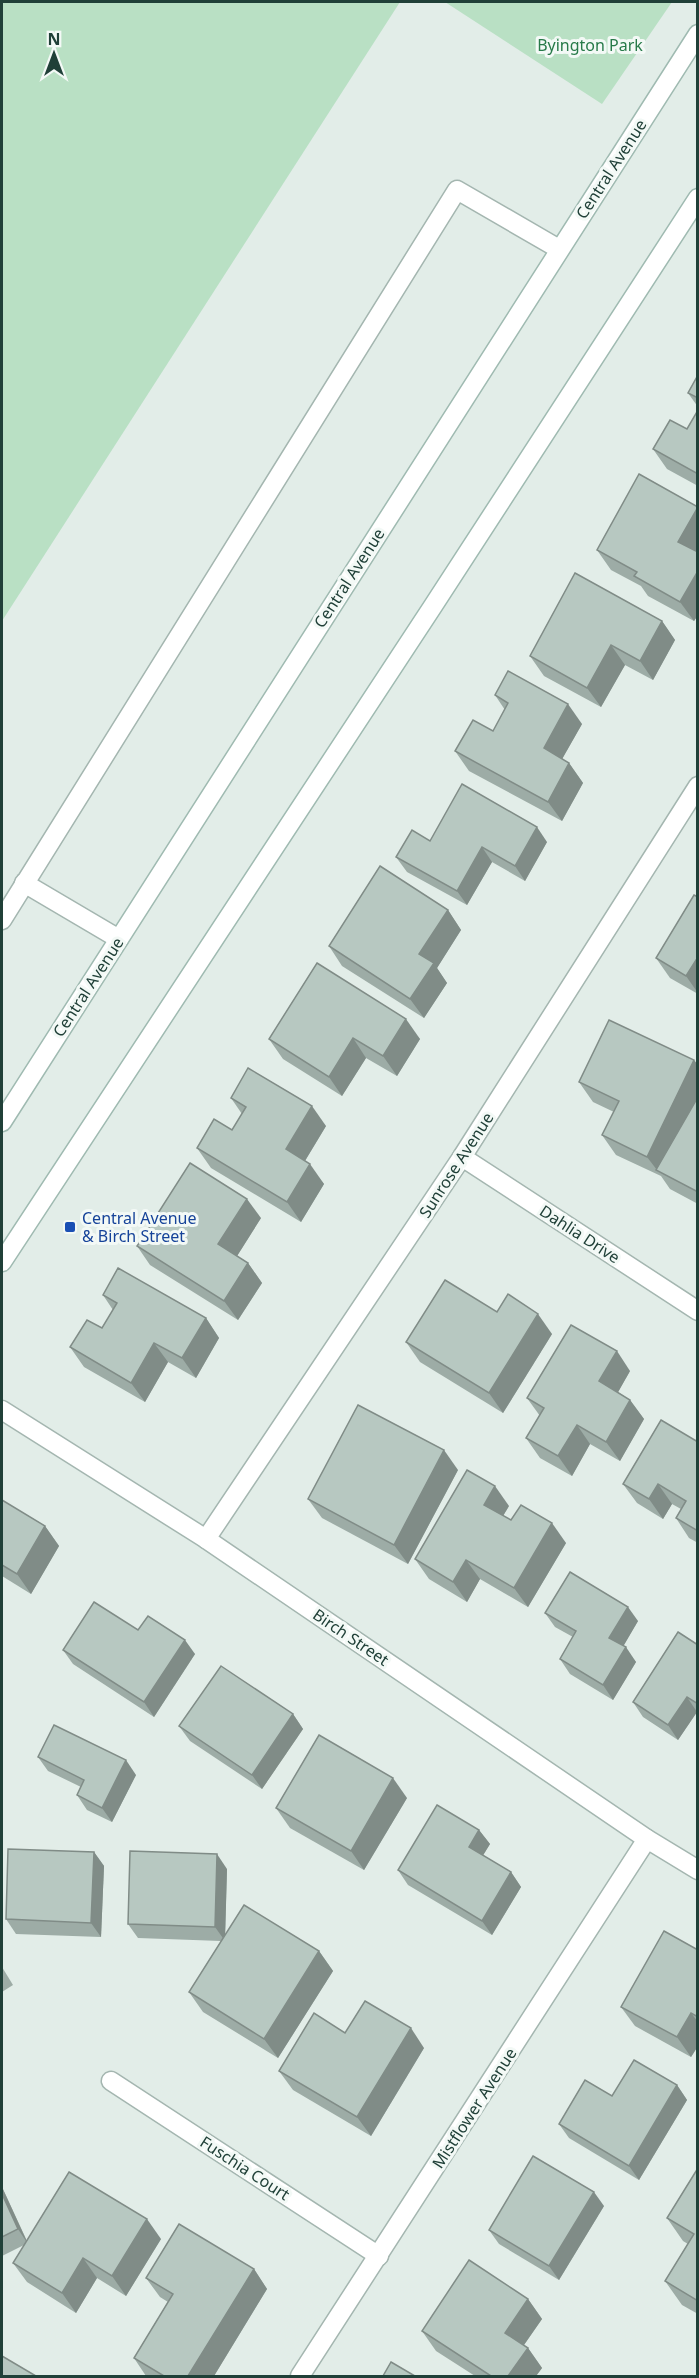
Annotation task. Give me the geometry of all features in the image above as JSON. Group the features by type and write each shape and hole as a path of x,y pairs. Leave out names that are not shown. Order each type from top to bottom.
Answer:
{"street":[{"name":"Central Avenue","path":"2,1122 698,34"},
{"path":"2,920 457,190 560,249"},
{"path":"2,1262 698,198"},
{"name":"Sunrose Avenue","path":"206,1539 462,1157 698,786"},
{"path":"24,884 118,939"},
{"name":"Dahlia Drive","path":"462,1157 698,1311"},
{"name":"Birch Street","path":"2,1410 206,1539 647,1839 698,1870"},
{"name":"Mistflower Avenue","path":"300,2376 380,2256 647,1839"},
{"name":"Fuschia Court","path":"111,2081 380,2256"}],"green space":[{"path":"2,2 400,2 2,621"},
{"name":"Byington Park","path":"445,2 672,2 602,104"}],"building":[{"path":"698,375 698,398 688,393"},
{"path":"698,410 698,474 653,449 670,420 687,429"},
{"path":"639,474 698,507 678,542 698,552 698,571 680,602 634,576 637,572 597,550"},
{"path":"575,573 662,621 640,661 611,645 587,688 530,656"},
{"path":"508,671 568,704 544,748 569,763 548,802 455,751 473,720 493,731 508,703 495,695"},
{"path":"462,784 537,827 515,866 482,847 457,891 396,857 412,830 430,841"},
{"path":"380,866 448,910 419,954 434,963 410,999 329,946"},
{"path":"694,895 698,897 698,957 686,976 656,958"},
{"path":"317,963 406,1019 383,1056 353,1038 329,1077 269,1039"},
{"path":"609,1020 694,1060 647,1157 602,1135 619,1101 579,1082"},
{"path":"248,1068 312,1106 286,1149 310,1164 287,1202 197,1148 214,1119 232,1130 246,1107 231,1098"},
{"path":"698,1097 698,1192 656,1170"},
{"path":"190,1163 247,1199 218,1244 248,1263 224,1301 137,1246"},
{"path":"118,1268 206,1318 182,1358 154,1343 131,1383 70,1347 87,1320 102,1328 117,1303 103,1295"},
{"path":"445,1280 497,1312 508,1294 538,1314 489,1393 406,1342"},
{"path":"571,1325 617,1351 599,1381 630,1400 606,1442 577,1425 558,1456 526,1438 544,1408 527,1398"},
{"path":"358,1405 444,1450 394,1545 308,1499"},
{"path":"661,1420 698,1442 698,1531 676,1518 686,1501 658,1484 649,1499 623,1484"},
{"path":"467,1470 495,1486 484,1505 511,1520 521,1505 552,1523 514,1588 466,1560 453,1582 415,1559"},
{"path":"2,1500 45,1526 17,1574 2,1565"},
{"path":"570,1572 628,1607 609,1638 626,1647 603,1685 560,1659 576,1631 545,1613"},
{"path":"94,1602 138,1630 148,1616 185,1640 144,1702 63,1650"},
{"path":"678,1632 698,1645 698,1704 687,1697 668,1725 633,1702"},
{"path":"221,1666 293,1714 252,1775 179,1726"},
{"path":"54,1725 126,1760 102,1808 77,1795 84,1780 38,1757"},
{"path":"319,1735 393,1778 351,1851 276,1808"},
{"path":"437,1805 479,1830 469,1847 511,1872 482,1921 398,1870"},
{"path":"8,1849 94,1852 91,1923 6,1919"},
{"path":"130,1851 217,1854 215,1927 128,1924"},
{"path":"244,1905 319,1951 264,2039 189,1992"},
{"path":"664,1931 698,1950 698,2017 691,2013 677,2037 621,2007"},
{"path":"365,2001 411,2028 357,2117 279,2071 314,2013 345,2033"},
{"path":"634,2060 677,2085 629,2166 559,2124 585,2080 612,2096"},
{"path":"533,2156 594,2192 549,2266 489,2230"},
{"path":"698,2168 698,2301 665,2281 694,2234 667,2218"},
{"path":"69,2172 147,2219 112,2276 83,2258 62,2293 13,2263"},
{"path":"2,2194 18,2229 2,2237"},
{"path":"179,2224 254,2269 188,2376 164,2376 134,2358 173,2294 146,2278"},
{"path":"469,2260 528,2299 505,2333 528,2348 508,2376 491,2376 422,2331"},
{"path":"2,2356 36,2376 2,2376"},
{"path":"391,2362 415,2376 383,2376"}],"place":[{"name":"Central Avenue & Birch Street","path":"70,1227"}]}
